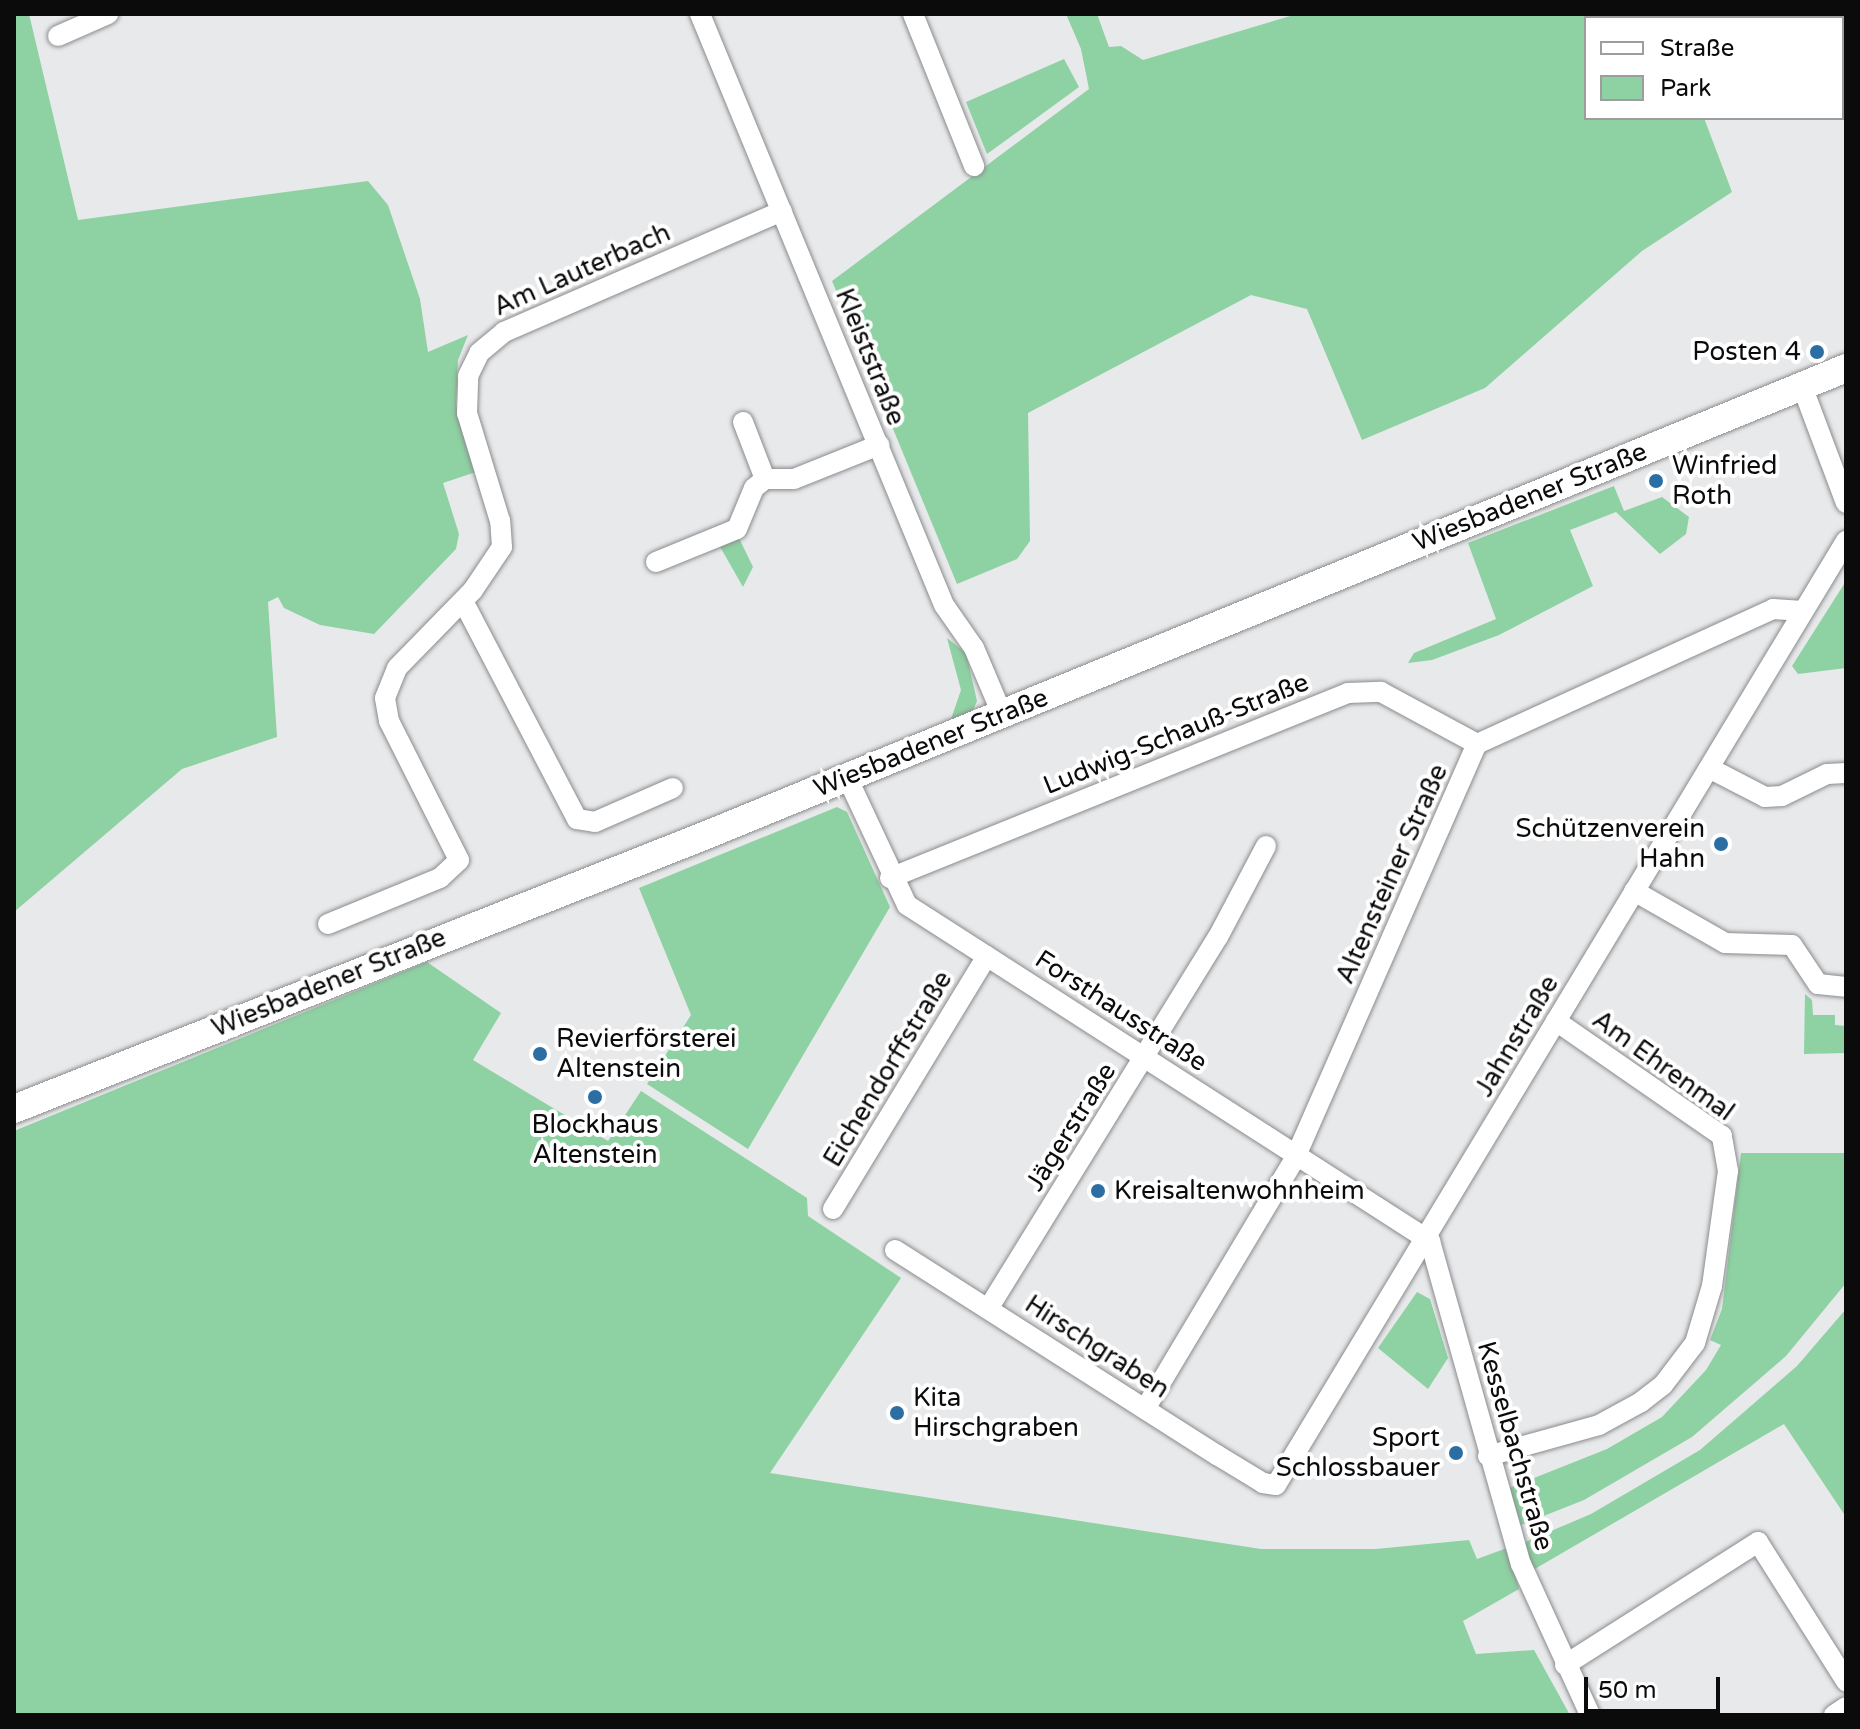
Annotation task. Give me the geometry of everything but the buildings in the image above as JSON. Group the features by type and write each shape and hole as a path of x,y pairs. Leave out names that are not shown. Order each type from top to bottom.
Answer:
{"main road":[{"name":"Wiesbadener Straße","path":"14,1109 847,777 1846,369"}],"street":[{"path":"58,36 108,14"},
{"name":"Kleiststraße","path":"700,14 944,605 974,648 1002,714"},
{"path":"913,14 974,166"},
{"name":"Am Lauterbach","path":"328,924 440,878 457,865 456,847 389,721 385,698 397,668 463,601 502,547 500,521 467,413 468,376 479,353 514,327 782,211"},
{"path":"1802,386 1846,503"},
{"path":"743,422 765,479"},
{"path":"656,562 737,529 754,488 765,479 794,479 879,445"},
{"path":"1803,611 1846,541"},
{"path":"463,601 577,819 595,822 673,788"},
{"name":"Altensteiner Straße","path":"1145,1409 1295,1158 1477,744 1773,609 1803,611"},
{"name":"Jahnstraße","path":"1272,1486 1426,1237 1803,611"},
{"name":"Ludwig-Schauß-Straße","path":"890,878 1348,693 1381,692 1477,744"},
{"path":"1709,768 1765,797 1782,796 1827,774 1846,773"},
{"name":"Forsthausstraße","path":"847,777 890,878 907,905 1146,1057 1295,1158 1426,1237"},
{"name":"Jägerstraße","path":"988,1309 1146,1057 1266,846"},
{"path":"1634,891 1725,943 1792,945 1818,984 1846,987"},
{"name":"Eichendorffstraße","path":"833,1209 987,956"},
{"name":"Am Ehrenmal","path":"1488,1456 1599,1425 1641,1402 1663,1385 1695,1343 1712,1286 1728,1171 1722,1136 1556,1021"},
{"name":"Kesselbachstraße","path":"1426,1237 1521,1564 1590,1715"},
{"name":"Hirschgraben","path":"895,1250 1272,1486"},
{"path":"1565,1665 1758,1542 1846,1681"},
{"path":"1834,1715 1846,1707"}],"green space":[{"path":"14,14 29,14 78,220 368,181 388,205 420,299 428,352 468,335 458,360 456,405 476,472 443,483 459,534 456,549 374,634 320,625 284,608 278,597 268,602 277,737 182,769 14,912"},
{"path":"1066,14 1097,14 1109,47 1121,46 1143,60 1297,14 1665,14 1584,16 1584,120 1705,120 1732,192 1642,251 1485,388 1362,440 1307,309 1251,295 1028,413 1030,541 1017,559 957,584 832,281 1089,89 1081,49"},
{"path":"1064,59 1079,87 987,154 966,102"},
{"path":"1614,486 1624,511 1662,497 1689,517 1686,534 1660,554 1616,512 1570,530 1593,586 1499,635 1432,660 1408,663 1414,653 1496,619 1468,543"},
{"path":"738,536 753,567 743,587 719,545"},
{"path":"1846,581 1846,668 1798,674 1792,666"},
{"path":"947,638 966,653 977,701 972,713 950,722 961,690"},
{"path":"837,807 847,812 890,907 748,1149 647,1084 691,1015 639,888"},
{"path":"427,962 501,1013 473,1060 608,1141 641,1091 807,1198 808,1216 901,1278 770,1473 1261,1549 1376,1549 1469,1540 1477,1559 1507,1548 1519,1589 1463,1621 1476,1654 1534,1650 1570,1715 14,1715 14,1131"},
{"path":"1805,994 1812,1000 1813,1015 1835,1015 1835,1025 1846,1026 1846,1053 1804,1054"},
{"path":"1741,1153 1846,1153 1846,1283 1786,1356 1692,1437 1584,1500 1521,1525 1509,1488 1607,1449 1662,1417 1706,1370 1721,1345 1710,1340 1722,1309"},
{"path":"1417,1292 1430,1299 1448,1358 1428,1389 1378,1348"},
{"path":"1846,1309 1846,1517 1784,1424 1533,1570 1523,1543 1591,1514 1700,1450 1797,1366"}],"place":[{"name":"Posten 4","path":"1817,352"},
{"name":"Winfried Roth","path":"1656,481"},
{"name":"Schützenverein Hahn","path":"1721,844"},
{"name":"Revierförsterei Altenstein","path":"540,1054"},
{"name":"Blockhaus Altenstein","path":"595,1097"},
{"name":"Kreisaltenwohnheim","path":"1098,1191"},
{"name":"Kita Hirschgraben","path":"897,1413"},
{"name":"Sport Schlossbauer","path":"1456,1453"}]}
